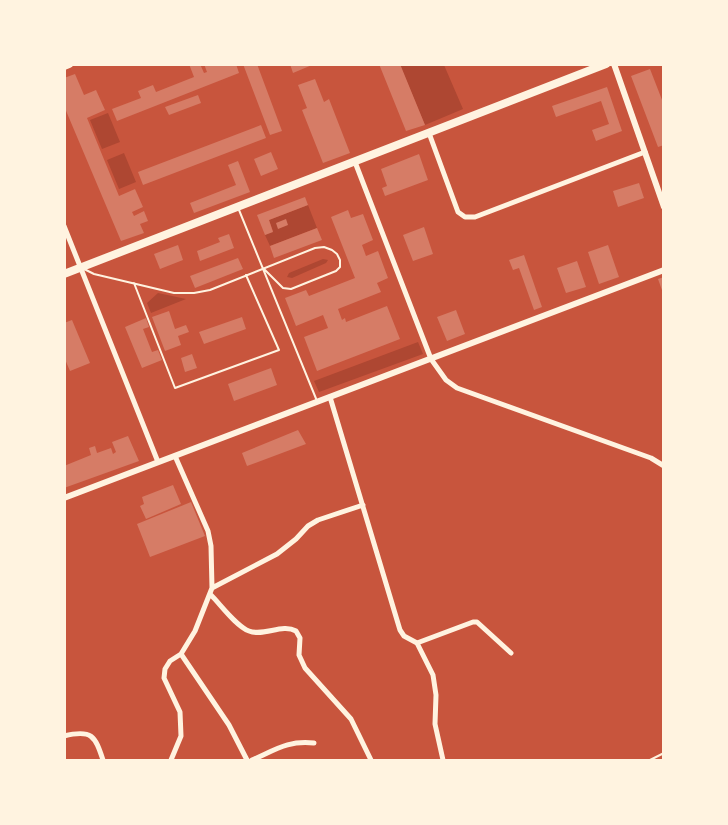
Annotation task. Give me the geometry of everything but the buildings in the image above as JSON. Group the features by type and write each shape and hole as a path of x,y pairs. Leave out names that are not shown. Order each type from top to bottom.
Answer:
{"main road":[{"path":"64,274 606,64"}],"street":[{"path":"614,64 663,207"},
{"path":"429,133 458,212 465,218 476,218 645,152"},
{"path":"355,162 431,359 446,380 457,388 651,458 663,466"},
{"path":"64,226 158,462"},
{"path":"64,498 663,270"},
{"path":"330,397 400,630 404,636 417,643 433,675 436,695 435,724 443,760"},
{"path":"171,760 181,736 180,712 165,678 165,669 170,661 181,654 195,631 212,588 211,546 208,531 175,456"},
{"path":"212,588 276,554 318,520 363,505"},
{"path":"211,595 243,628 251,632 270,632 286,628 296,631 300,638 299,655 305,668 351,719 371,760"},
{"path":"417,643 473,621 477,622 511,653"},
{"path":"181,654 229,725 247,760"},
{"path":"64,736 80,732 90,735 96,740 103,760"},
{"path":"252,760 290,744 299,742 314,744"}],"lane":[{"path":"238,207 318,402"},
{"path":"81,267 94,274 174,293 194,293 210,290 263,268 315,248 332,250 340,260 340,267 336,272 291,289 284,288 263,268"},
{"path":"134,283 175,388 279,350 246,275"},
{"path":"650,760 663,753"}],"shaded area":[{"path":"400,65 444,65 463,109 425,125"},
{"path":"108,113 120,142 102,149 90,120"},
{"path":"124,153 136,182 119,189 107,160"},
{"path":"308,205 317,228 270,246 265,235 273,231 269,220"},
{"path":"323,259 328,260 292,278 287,277 289,273"},
{"path":"158,293 186,299 151,313 147,303"},
{"path":"418,342 423,354 319,392 314,381"}]}
